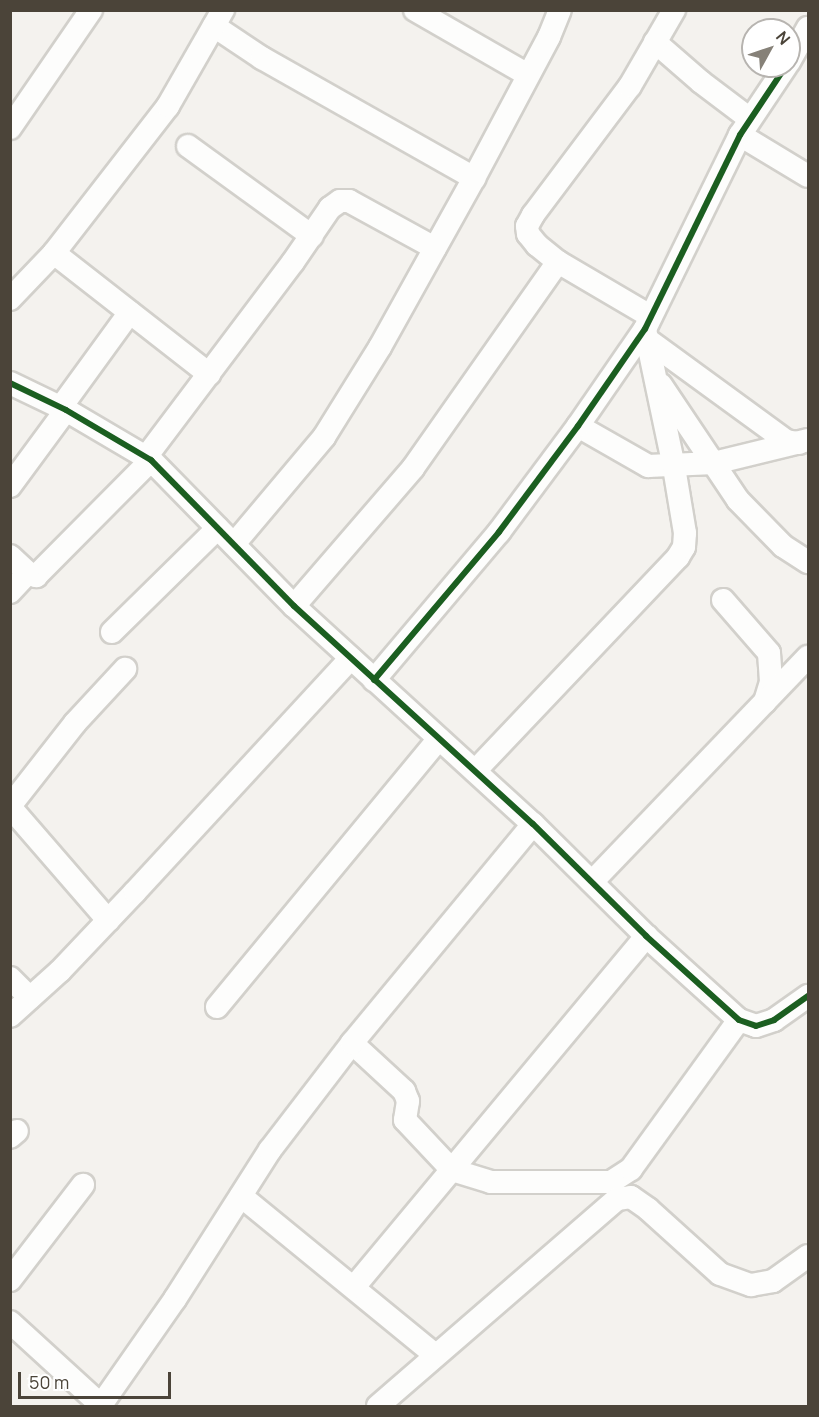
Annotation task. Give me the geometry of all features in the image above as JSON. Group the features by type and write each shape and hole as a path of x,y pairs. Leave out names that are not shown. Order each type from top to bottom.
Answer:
{"street":[{"path":"10,128 91,10"},
{"path":"415,10 528,75"},
{"path":"234,544 324,437 380,347 474,178 560,10"},
{"path":"674,10 630,86 532,215 527,226 528,234 537,245 558,262 648,329 786,441 804,442"},
{"path":"10,299 54,253 168,106 218,18 262,58 474,178"},
{"path":"655,42 701,82 745,127 808,176"},
{"path":"374,680 499,532 648,329 745,127 778,78"},
{"path":"188,146 312,236"},
{"path":"10,556 33,576 39,573 148,458 312,236 330,207 340,201 349,201 435,248"},
{"path":"54,253 208,374"},
{"path":"294,606 413,468 558,262"},
{"path":"10,486 130,312"},
{"path":"475,771 678,557 684,547 685,533 648,329"},
{"path":"656,376 738,500 783,546 808,562"},
{"path":"10,383 64,408 148,458 294,606 475,771 646,936 739,1020 756,1026 774,1020 808,996"},
{"path":"578,426 648,466 674,467 714,463 804,442"},
{"path":"112,632 218,528"},
{"path":"10,592 28,573"},
{"path":"723,600 769,653 771,682 765,702"},
{"path":"592,882 808,657"},
{"path":"10,1016 108,920 228,794 351,658"},
{"path":"108,920 10,806 75,723 124,669"},
{"path":"218,1007 439,739"},
{"path":"10,1322 101,1406 175,1299 270,1150 352,1043 533,825"},
{"path":"354,1287 646,936"},
{"path":"10,978 30,998"},
{"path":"352,1043 404,1091 408,1101 405,1120 452,1170 491,1182 611,1182 631,1169 739,1020"},
{"path":"10,1280 83,1185"},
{"path":"241,1196 435,1355"},
{"path":"378,1407 435,1355 617,1199 631,1197 648,1209 720,1274 751,1285 773,1281 808,1256"}],"cycle path":[{"path":"374,680 499,532 578,426 645,329 740,135 778,78"},
{"path":"10,383 66,410 151,460 294,606 533,824 646,936 739,1020 756,1026 774,1020 808,996"}]}
